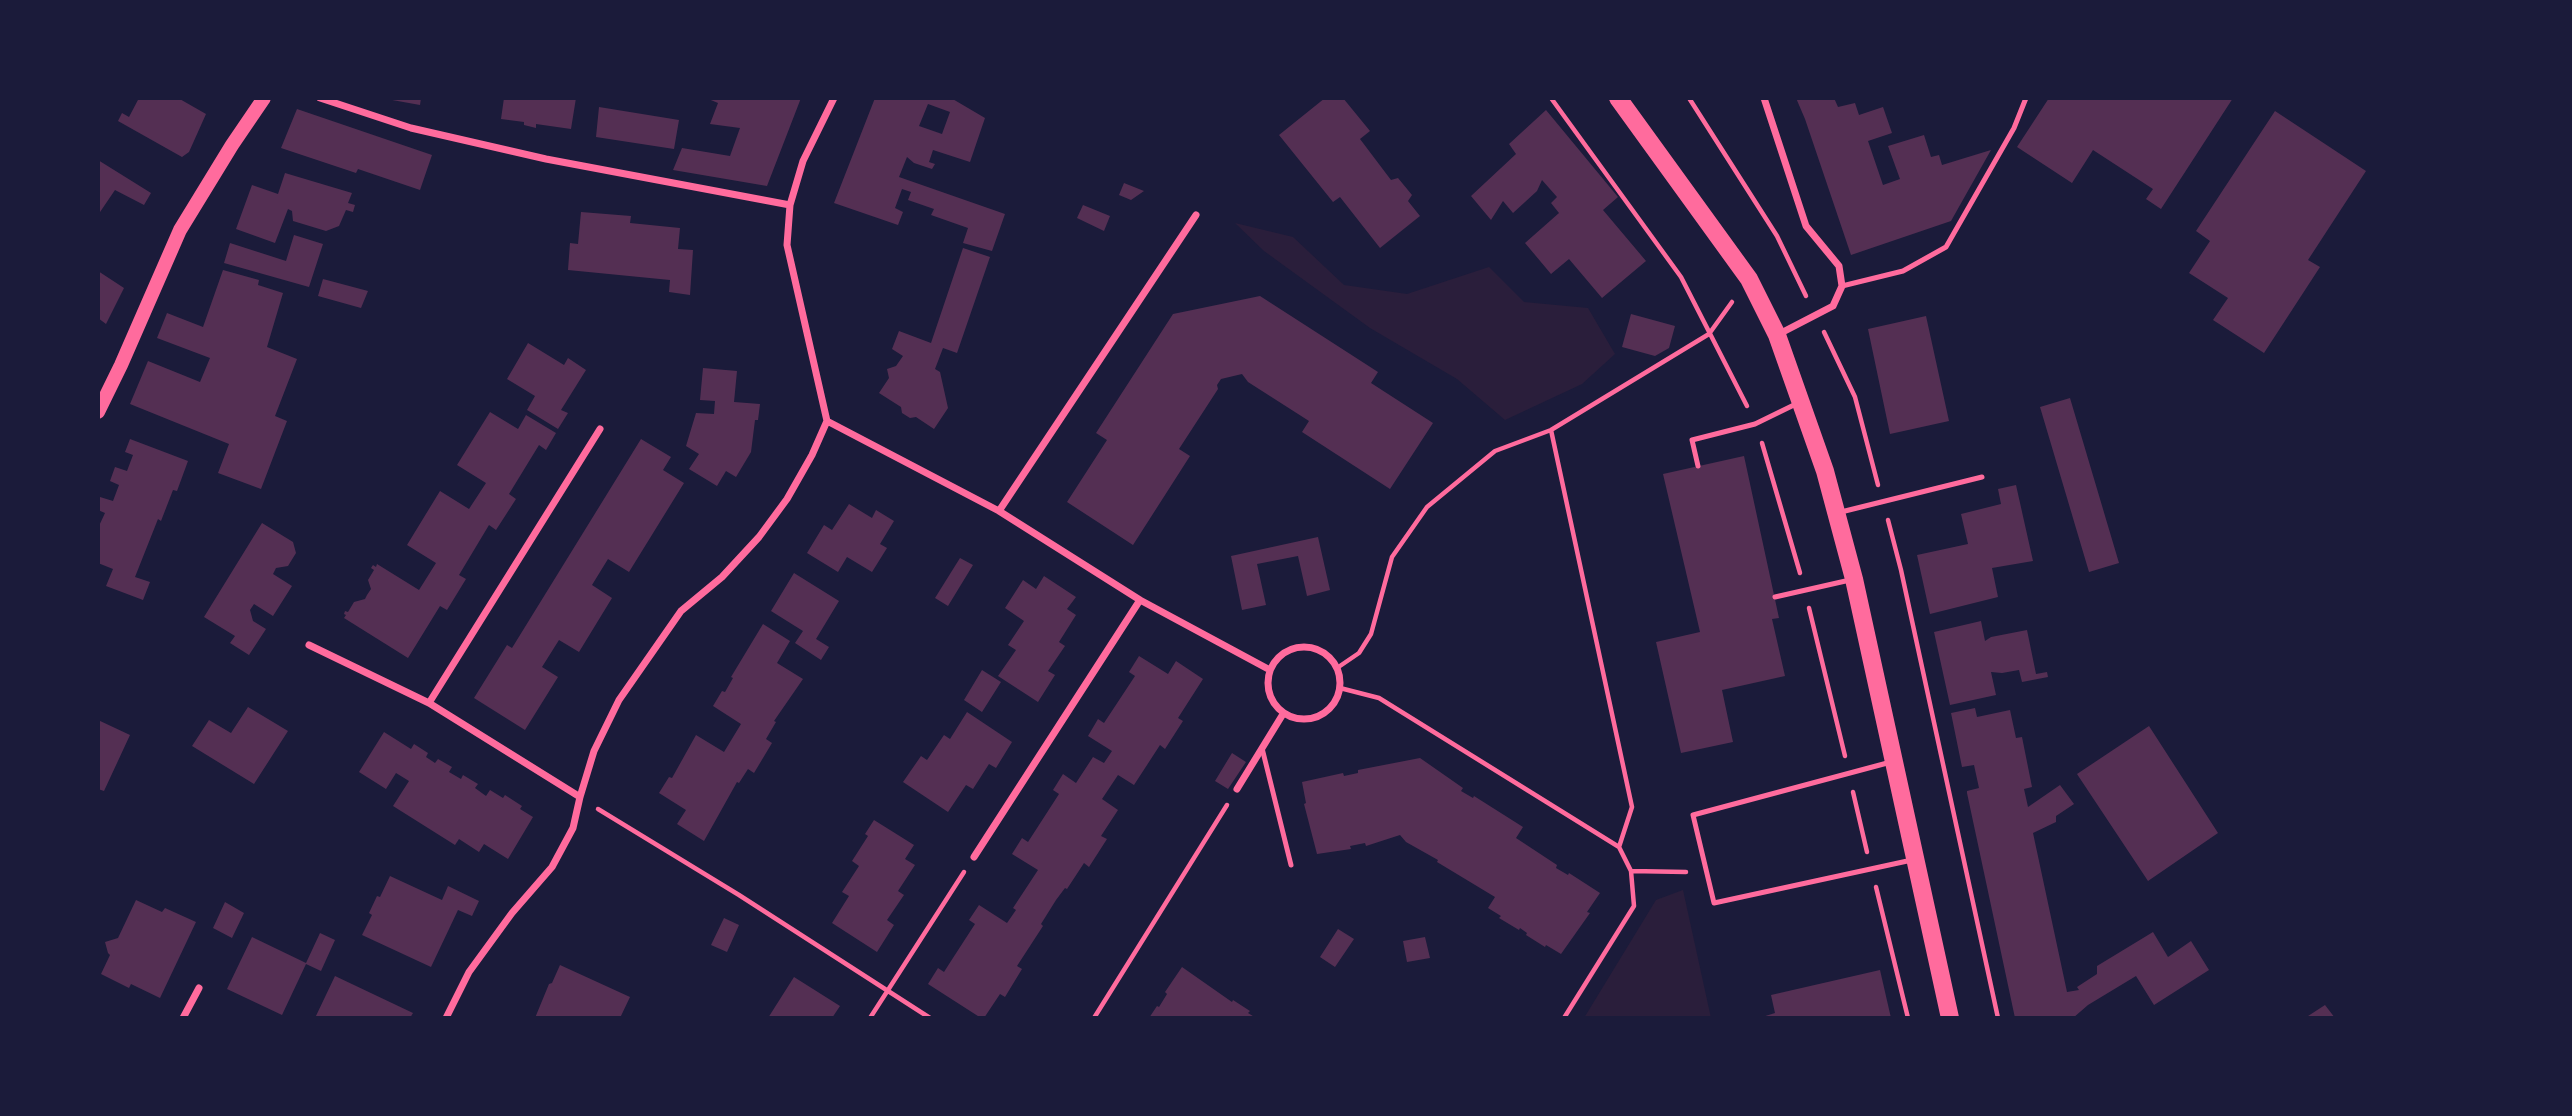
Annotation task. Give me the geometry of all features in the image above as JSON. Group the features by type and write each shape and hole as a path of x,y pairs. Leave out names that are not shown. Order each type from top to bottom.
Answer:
{"main road":[{"path":"98,412 180,230 264,98"},
{"path":"1618,98 1749,279 1777,335 1838,513 1950,1018"}],"street":[{"path":"320,98 411,128 465,141 689,188 790,205"},
{"path":"446,1018 469,972 512,913 552,867 573,828 594,751 619,700 681,611 722,577 759,537 787,499 812,455 827,421 787,245 790,205 803,161 834,98"},
{"path":"1763,98 1806,226 1839,266 1842,286 1833,306 1777,335"},
{"path":"999,510 1196,215"},
{"path":"827,421 999,510 1140,600 1270,670"},
{"path":"429,704 600,429"},
{"path":"974,857 1140,600"},
{"path":"309,645 429,704 580,797"},
{"path":"1310,647 1331,658 1338,668 1340,688 1336,700 1329,710 1319,717 1294,719 1283,714 1274,705 1269,694 1270,670 1276,659 1285,651 1310,647"},
{"path":"1237,789 1283,714"},
{"path":"183,1018 199,988"}],"lane":[{"path":"1842,286 1903,271 1946,247 2014,128 2026,98"},
{"path":"1698,466 1692,440 1755,424 1801,402"},
{"path":"1838,513 1982,477"},
{"path":"1774,597 1854,579"},
{"path":"1262,748 1291,865"},
{"path":"1894,762 1693,815 1714,903 1915,860"}],"path":[{"path":"1550,98 1681,277 1740,388 1766,452 1804,590 1908,1018"},
{"path":"1338,668 1359,653 1371,634 1392,557 1427,507 1495,451 1551,430 1709,334 1749,279"},
{"path":"1551,430 1632,807 1619,847"},
{"path":"1340,688 1379,698 1619,847 1631,871 1634,905 1564,1018"},
{"path":"1094,1018 1237,789"},
{"path":"580,797 930,1018"},
{"path":"870,1018 974,857"},
{"path":"1631,871 1706,872"}],"shaded area":[{"path":"1235,223 1293,237 1344,285 1407,294 1489,267 1524,302 1588,308 1615,354 1582,384 1505,420 1457,379 1370,328 1264,251"},
{"path":"1683,890 1711,1018 1584,1018 1656,900"}],"building":[{"path":"139,98 178,98 206,114 189,152 182,157 118,121 122,113 129,117"},
{"path":"381,98 421,98 420,105"},
{"path":"504,98 576,98 571,129 536,124 536,128 524,125 524,122 501,119"},
{"path":"706,98 801,98 767,186 673,170 682,148 730,156 740,128 710,124 718,103"},
{"path":"875,98 951,98 985,118 970,162 933,150 929,162 935,164 932,169 914,163 907,157 899,177 1005,214 992,251 963,243 968,228 931,215 934,209 908,200 911,192 902,189 895,208 903,212 898,225 834,203","holes":["928,104 950,112 942,134 919,126"]},
{"path":"1325,98 1343,98 1370,131 1360,139 1391,180 1398,178 1412,195 1408,201 1420,216 1380,248 1340,197 1333,202 1279,135"},
{"path":"1796,98 1834,98 1838,107 1855,103 1859,115 1883,107 1892,133 1868,141 1883,185 1900,179 1888,146 1924,135 1931,157 1939,155 1942,165 1991,150 1951,221 1851,255"},
{"path":"2049,98 2233,98 2161,209 2146,199 2153,189 2093,150 2072,183 2017,147"},
{"path":"599,107 679,120 674,149 596,137"},
{"path":"297,109 432,155 420,190 358,169 356,173 281,148"},
{"path":"1546,110 1618,197 1603,210 1646,261 1602,298 1569,259 1551,274 1525,243 1559,213 1551,203 1557,197 1542,180 1537,191 1513,213 1503,201 1491,220 1471,196 1516,154 1509,144"},
{"path":"2275,111 2366,171 2308,260 2320,267 2264,353 2213,320 2228,298 2189,273 2210,241 2196,231"},
{"path":"98,160 151,193 144,205 115,190 98,215"},
{"path":"285,173 352,193 348,203 355,205 353,212 346,210 339,226 326,231 293,221 292,211 288,209 275,243 236,229 252,185 278,194"},
{"path":"1124,183 1144,191 1131,200 1119,195"},
{"path":"1083,205 1110,216 1104,231 1077,218"},
{"path":"581,212 631,216 630,223 680,228 678,249 693,250 690,295 669,292 670,280 568,270 570,243 578,244"},
{"path":"294,235 323,244 309,287 224,263 230,243 286,261"},
{"path":"963,248 990,257 957,353 943,348 935,369 940,372 948,408 934,429 916,417 910,418 902,413 901,407 879,393 889,378 887,369 896,366 903,356 892,349 899,331 931,343"},
{"path":"223,270 259,280 258,285 283,293 267,347 297,359 275,416 287,421 261,489 218,473 229,444 130,404 148,361 200,382 210,358 157,338 167,313 203,327"},
{"path":"98,271 124,288 106,324 98,318"},
{"path":"323,279 368,291 361,308 318,296"},
{"path":"1260,296 1378,372 1371,383 1433,423 1390,489 1302,432 1309,421 1248,382 1242,374 1221,379 1217,385 1218,389 1179,449 1190,456 1133,545 1067,502 1107,440 1096,433 1173,314"},
{"path":"1631,314 1675,326 1669,348 1655,356 1622,347"},
{"path":"1926,316 1949,421 1890,434 1868,329"},
{"path":"528,343 564,365 568,358 586,370 561,410 568,413 558,429 527,410 535,396 507,379"},
{"path":"703,368 737,371 734,402 760,404 751,452 736,477 726,471 717,486 689,469 699,454 686,446 696,413 714,414 715,401 700,400"},
{"path":"2070,398 2119,563 2089,572 2040,407"},
{"path":"490,412 518,429 526,415 556,433 546,450 539,445 509,494 516,499 496,530 489,525 459,575 466,579 447,610 440,606 408,658 344,618 345,611 348,612 354,602 365,599 371,589 368,580 374,570 371,568 373,565 376,567 377,564 419,590 436,563 407,545 440,491 469,509 486,483 457,465"},
{"path":"130,439 188,461 177,491 173,490 161,521 158,519 135,577 150,582 143,600 106,586 113,569 98,563 98,528 105,513 98,510 98,503 100,497 113,501 119,485 110,481 115,467 127,471 133,455 125,452"},
{"path":"641,439 671,457 663,470 684,483 629,572 608,559 592,585 612,598 579,652 559,640 542,667 558,677 525,730 474,698 507,645 512,648"},
{"path":"1744,456 1779,618 1772,619 1785,676 1722,690 1733,742 1681,753 1656,642 1700,632 1663,474"},
{"path":"2016,485 2033,561 1992,568 1998,597 1930,614 1917,555 1968,544 1961,514 2001,504 1998,489"},
{"path":"849,504 872,518 876,510 894,521 880,544 887,548 872,572 847,557 838,572 807,553 824,525 832,530"},
{"path":"262,523 293,542 296,553 288,566 276,568 273,574 292,586 273,616 254,604 250,610 253,621 266,629 249,655 230,643 235,636 204,617"},
{"path":"1318,537 1330,590 1307,596 1298,556 1257,564 1266,605 1242,610 1231,556"},
{"path":"960,558 973,565 948,606 935,598"},
{"path":"794,573 839,601 816,639 829,647 821,660 795,643 803,631 771,611"},
{"path":"1044,576 1076,597 1067,609 1076,615 1059,642 1065,646 1048,671 1055,675 1038,702 998,676 1016,650 1008,645 1024,621 1005,608 1023,580 1036,589"},
{"path":"1981,621 1985,641 1991,637 2027,630 2036,674 2047,672 2048,677 2022,682 2019,670 1991,672 1996,695 1950,705 1934,632"},
{"path":"763,624 790,641 777,663 803,679 774,721 776,722 766,739 772,743 754,773 748,769 739,783 737,782 704,841 677,824 686,810 659,793 669,777 672,778 696,735 724,752 741,724 713,706 722,691 725,692"},
{"path":"1139,656 1168,674 1176,661 1203,679 1178,718 1183,721 1165,749 1160,745 1134,785 1118,775 1102,799 1118,810 1101,836 1107,839 1089,867 1084,863 1067,889 1065,888 1056,900 1017,966 1022,969 1005,997 1000,994 984,1018 981,1018 928,984 938,968 944,972 975,924 969,920 979,905 1007,923 1016,910 1013,908 1038,870 1012,854 1022,838 1028,842 1059,794 1053,790 1063,774 1076,783 1093,757 1104,763 1112,751 1088,736 1098,719 1104,723 1135,676 1129,672"},
{"path":"982,670 1001,682 982,712 964,700"},
{"path":"248,707 288,731 254,784 192,746 209,720 231,733"},
{"path":"1975,708 1977,717 2010,710 2016,738 2022,737 2032,787 2024,789 2028,807 2060,785 2074,804 2056,816 2056,822 2033,833 2067,992 2079,990 2077,987 2097,974 2097,966 2153,932 2168,957 2191,941 2209,970 2154,1005 2136,976 2088,1005 2073,1018 2015,1018 1967,793 1979,788 1974,765 1962,767 1951,713"},
{"path":"967,712 1012,742 996,768 989,764 973,789 966,785 948,812 903,782 921,756 927,760 944,735 950,739"},
{"path":"98,720 130,735 104,791 98,789"},
{"path":"2149,726 2218,833 2148,881 2077,774"},
{"path":"384,732 411,749 414,744 428,753 426,757 435,763 438,759 452,767 449,772 461,779 463,775 478,784 475,788 486,796 490,790 503,798 505,795 533,817 508,859 484,844 479,852 459,839 455,845 393,806 409,781 396,773 386,789 359,772"},
{"path":"1232,753 1246,762 1228,789 1215,781"},
{"path":"1420,758 1463,788 1461,791 1473,798 1474,796 1523,827 1516,838 1557,865 1556,868 1600,893 1587,912 1590,913 1561,954 1499,918 1501,916 1488,908 1495,897 1406,842 1400,835 1366,846 1365,843 1350,846 1351,849 1317,854 1304,804 1302,782 1343,773 1344,776 1358,773 1358,770"},
{"path":"874,820 914,845 905,859 915,865 898,891 904,895 887,920 894,925 877,952 832,923 849,896 842,892 859,866 852,861 868,836 865,834"},
{"path":"390,876 442,900 448,886 479,901 472,916 458,910 431,967 362,935 372,915 369,913 377,896 380,897"},
{"path":"136,900 162,912 165,908 196,922 160,998 131,984 129,988 101,974 110,955 105,942 118,938"},
{"path":"225,902 244,913 232,938 213,928"},
{"path":"724,918 739,925 727,952 711,945"},
{"path":"1338,929 1354,939 1335,967 1320,957"},
{"path":"320,933 335,940 321,971 306,964 282,1015 227,989 252,937 306,963"},
{"path":"1425,937 1430,958 1407,962 1403,941"},
{"path":"560,965 630,997 620,1018 535,1018"},
{"path":"1182,967 1232,1002 1233,1000 1250,1011 1248,1013 1256,1018 1149,1018 1157,1006 1159,1007 1167,994 1165,992"},
{"path":"1880,970 1891,1018 1759,1018 1775,1013 1771,995"},
{"path":"335,976 413,1013 410,1018 315,1018"},
{"path":"794,977 840,1006 832,1018 768,1018"},
{"path":"2325,1005 2335,1018 2305,1018"}]}
